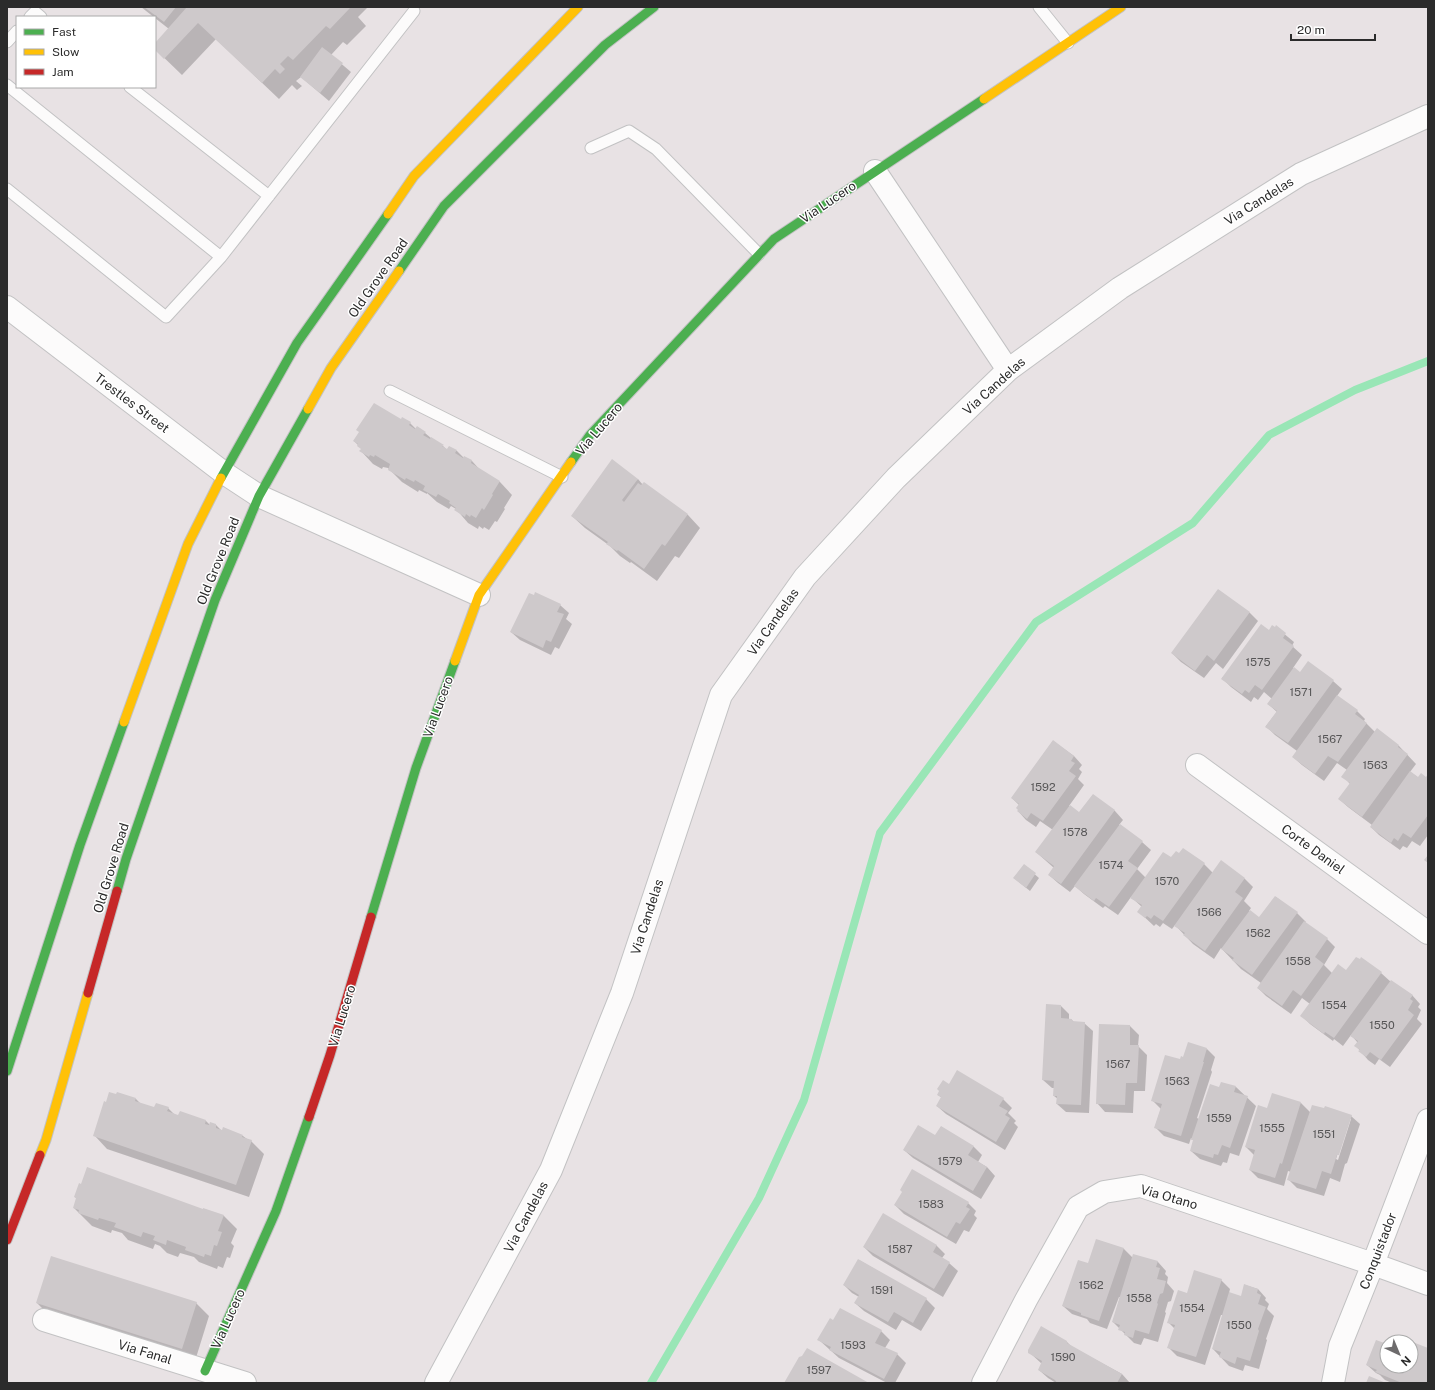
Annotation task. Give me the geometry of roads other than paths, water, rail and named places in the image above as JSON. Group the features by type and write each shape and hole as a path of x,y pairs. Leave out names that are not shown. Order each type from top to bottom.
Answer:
{"main road":[{"path":"7,1071 80,845 188,544 224,473 297,343 414,176 578,7"},
{"name":"Old Grove Road","path":"7,1240 46,1140 126,859 215,600 259,496 331,368 444,206 605,45 654,7"},
{"name":"Via Lucero","path":"205,1371 276,1211 330,1055 416,768 479,596 590,435 774,239 1121,7"}],"street":[{"name":"Via Candelas","path":"436,1383 551,1170 622,993 721,695 805,577 896,478 1008,370 1120,288 1301,174 1428,116"},
{"path":"876,171 1008,370"},
{"name":"Trestles Street","path":"7,307 224,473 259,496 479,596"},
{"name":"Corte Daniel","path":"1197,765 1428,933"},
{"name":"Conquistador","path":"1333,1383 1340,1346 1428,1120"},
{"name":"Via Otano","path":"983,1383 1026,1300 1078,1207 1104,1192 1141,1186 1428,1284"},
{"name":"Via Fanal","path":"44,1320 245,1383"}],"lane":[{"path":"1039,7 1068,43"},
{"path":"7,189 166,317 221,257 414,11"},
{"path":"31,16 35,12 40,16"},
{"path":"7,42 16,32"},
{"path":"7,85 221,257"},
{"path":"131,88 269,196"},
{"path":"591,148 629,131 656,148 759,254"},
{"path":"390,391 562,477"}],"waterway":[{"path":"651,1383 759,1198 804,1100 880,833 1036,622 1193,523 1269,435 1355,390 1428,361"}]}
